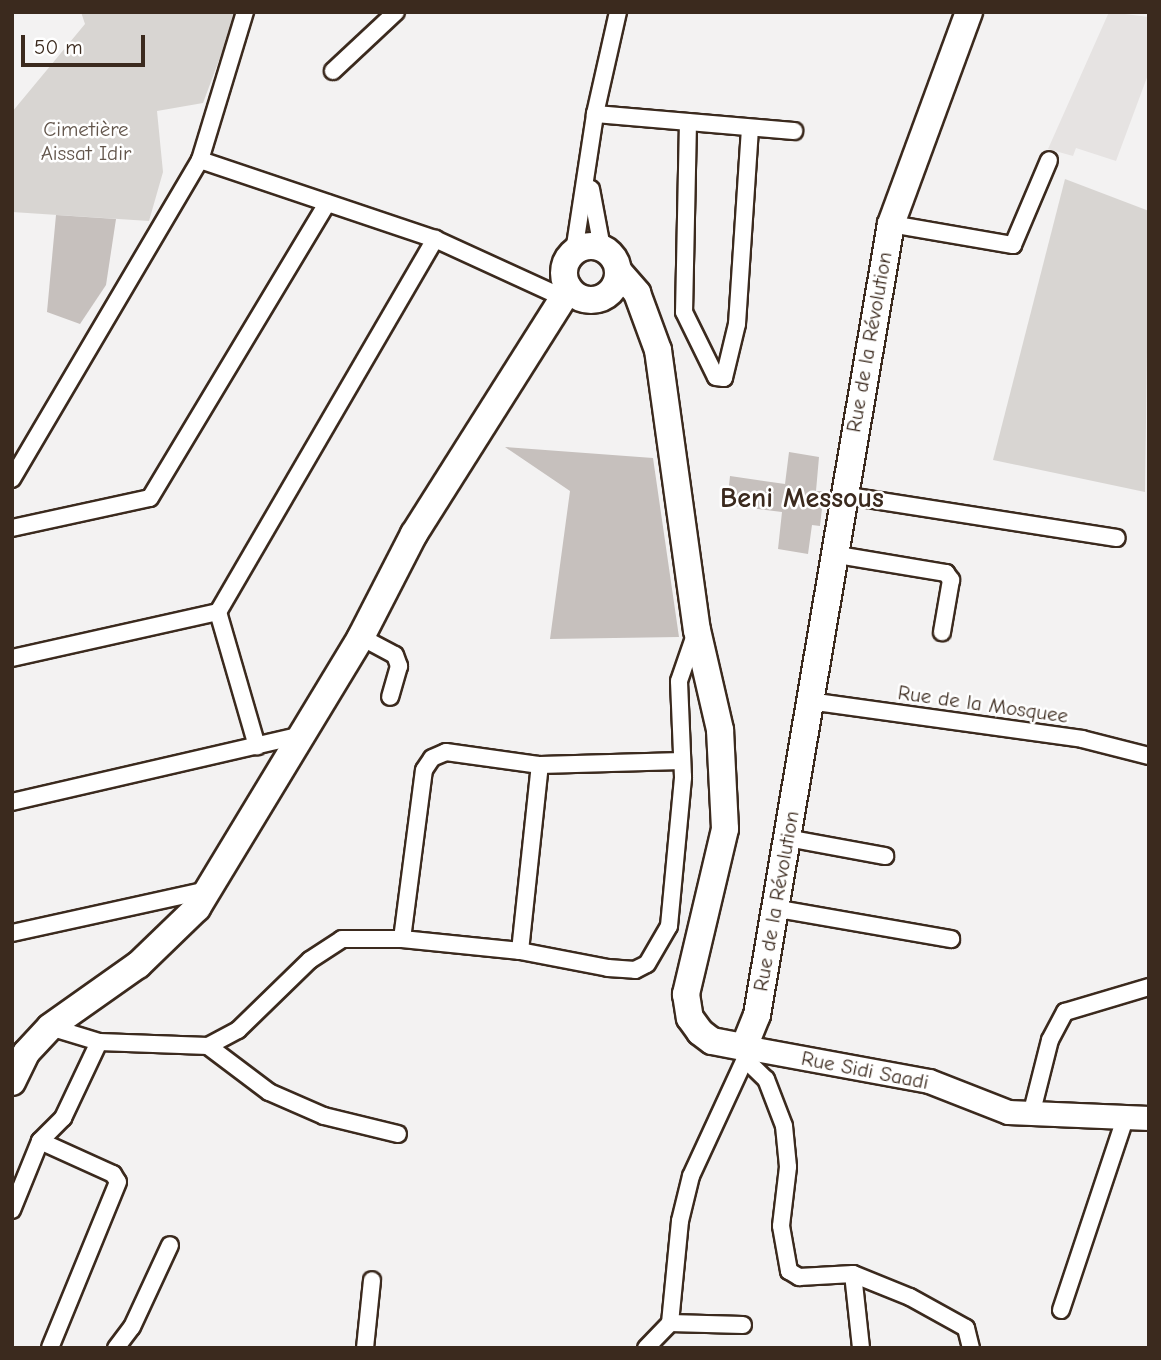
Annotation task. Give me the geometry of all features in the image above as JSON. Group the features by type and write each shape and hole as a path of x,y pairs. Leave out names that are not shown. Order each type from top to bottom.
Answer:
{"main road":[{"name":"Rue de la Révolution","path":"745,1053 757,1015 832,554 891,224 969,12"},
{"path":"12,1082 26,1053 50,1027 138,965 197,908 298,736 361,637 414,534 566,294 565,267 574,252 602,248 637,292 653,331 697,630 720,730 724,829 686,994 690,1017 700,1032 745,1053"},
{"path":"599,300 617,284 619,272"},
{"path":"566,294 599,300 653,331"},
{"name":"Rue Sidi Saadi","path":"745,1053 929,1080 1008,1112 1149,1118"}],"street":[{"path":"333,71 396,12"},
{"path":"574,252 589,180 595,114 618,12"},
{"path":"12,479 200,160 246,14"},
{"path":"595,114 794,131"},
{"path":"688,122 684,312 716,377 724,378 737,324 750,128"},
{"path":"200,160 436,239 566,294"},
{"path":"891,224 1013,245 1049,160"},
{"path":"589,180 602,248"},
{"path":"12,528 150,498 327,203"},
{"path":"13,661 218,612 436,239"},
{"path":"842,495 1117,538"},
{"path":"832,554 946,573 951,580 943,632"},
{"path":"218,612 257,746"},
{"path":"50,1027 99,1042 208,1046 238,1030 325,948 342,939 402,939 520,951 635,970 657,954 669,926 682,761 679,681 697,630"},
{"path":"361,637 395,655 399,666 390,697"},
{"name":"Rue de la Mosquee","path":"809,701 1082,739 1149,756"},
{"path":"12,802 298,736"},
{"path":"402,939 427,763 446,752 540,765 682,761"},
{"path":"520,951 540,765"},
{"path":"787,838 885,856"},
{"path":"12,933 207,890"},
{"path":"773,908 951,939"},
{"path":"1031,1115 1050,1040 1065,1012 1149,987"},
{"path":"12,1210 40,1141 63,1118 99,1042"},
{"path":"208,1046 269,1092 324,1116 398,1134"},
{"path":"646,1348 670,1323 680,1221 691,1176 745,1053 766,1079 784,1126 788,1167 782,1226 789,1271 799,1277 853,1274 948,1314 966,1328 971,1348"},
{"path":"1061,1310 1125,1119"},
{"path":"40,1141 113,1174 118,1182 50,1348"},
{"path":"116,1348 132,1327 170,1245"},
{"path":"853,1274 861,1348"},
{"path":"365,1348 372,1280"},
{"path":"670,1323 743,1325"}],"shaded area":[{"path":"1109,12 1149,17 1149,72 1116,161 1076,148 1073,156 1048,149"}],"green space":[{"name":"Cimetière Aissat Idir","path":"81,12 237,12 203,103 157,111 163,172 149,221 12,212 12,112 85,24"},
{"path":"1065,179 1149,211 1145,492 993,460"}],"building":[{"path":"56,215 116,219 106,285 80,324 47,312"},
{"path":"505,447 653,458 679,637 550,639 570,491"},
{"path":"789,452 819,457 816,491 824,491 820,526 812,525 808,554 778,549 782,512 727,505 730,476 785,484"}],"district":[{"name":"Beni Messous","path":"802,498"}]}
